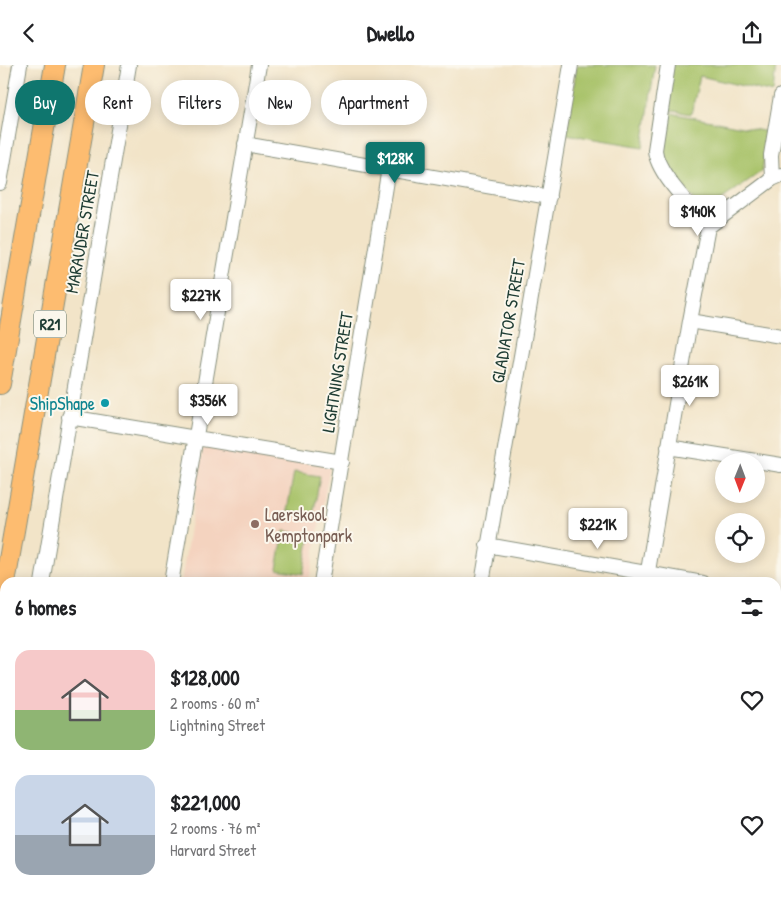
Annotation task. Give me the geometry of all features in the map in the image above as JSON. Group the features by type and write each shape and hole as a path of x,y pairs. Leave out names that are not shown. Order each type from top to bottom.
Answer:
{"highway":[{"name":"R21","path":"0,384 55,65"},
{"name":"R21","path":"6,577 94,65"}],"street":[{"path":"0,183 20,65"},
{"name":"MARAUDER STREET","path":"43,577 129,65"},
{"path":"172,577 259,65"},
{"name":"GLADIATOR STREET","path":"483,577 550,197 571,65"},
{"path":"668,65 655,150 661,169 708,227"},
{"path":"647,577 668,447 708,227 776,177 781,96"},
{"path":"245,144 550,197"},
{"name":"LIGHTNING STREET","path":"322,577 389,168"},
{"path":"690,321 781,336"},
{"path":"70,417 342,462"},
{"path":"668,447 715,454"},
{"path":"765,462 781,465"},
{"path":"487,545 642,577"}],"shaded area":[{"name":"Laerskool Kemptonpark","path":"203,447 330,466 310,577 182,577"}],"green space":[{"path":"577,65 655,65 643,147 566,134"},
{"path":"669,65 776,65 773,93 700,76 691,114 662,109"},
{"path":"660,111 768,132 762,171 704,212 656,152"},
{"path":"294,472 320,476 313,516 287,511"},
{"path":"284,531 310,535 303,574 277,569"}],"place":[{"name":"ShipShape","path":"105,403"},
{"name":"Laerskool Kemptonpark","path":"255,524"}]}
